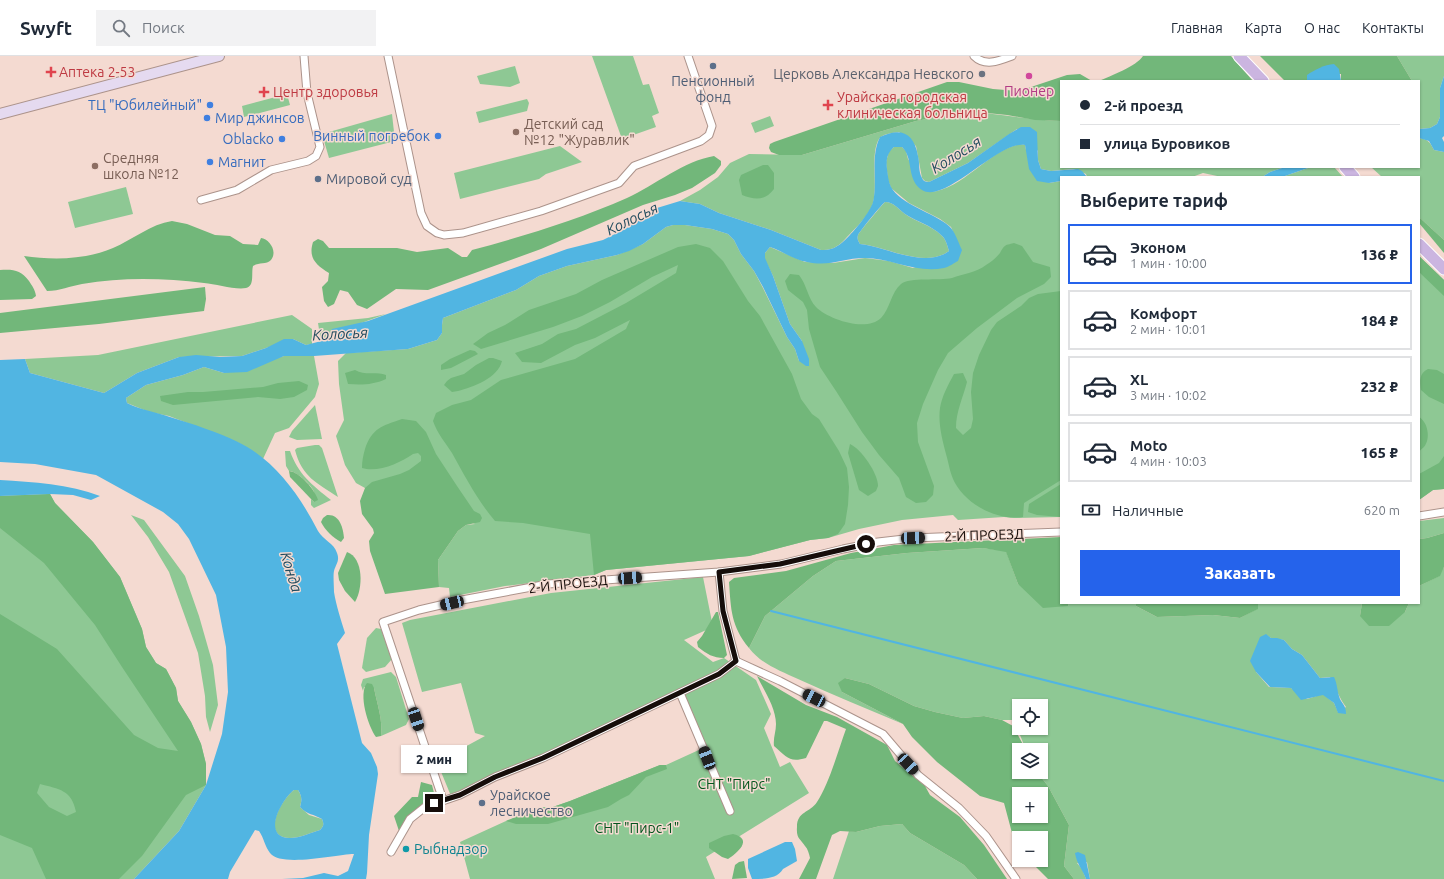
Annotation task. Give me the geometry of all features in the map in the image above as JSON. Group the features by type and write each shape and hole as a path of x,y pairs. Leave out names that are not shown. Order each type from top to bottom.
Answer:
{"main road":[{"path":"0,114 219,56"},
{"path":"1239,56 1262,80"},
{"path":"1346,168 1353,176"},
{"path":"1420,245 1444,269"}],"street":[{"path":"201,200 237,190 265,173 308,161 316,156 320,142 306,92 304,56"},
{"path":"388,56 420,213 427,226 437,233 444,235 462,233 527,215 619,183 634,166 698,143 709,135 712,126 711,122 688,56"},
{"path":"974,56 982,62 993,62 1012,56"},
{"path":"1420,516 1444,512"},
{"name":"2-Й ПРОЕЗД","path":"443,800 383,622 420,610 462,600 548,584 719,572 780,564 843,548 906,538 1060,532"},
{"path":"719,572 723,611 736,661"},
{"path":"391,852 410,819 425,807 460,795 495,777 543,758 719,674 736,661"},
{"path":"736,661 780,681 883,734 918,775 959,808 986,836 1016,879"},
{"path":"680,693 730,811"}],"green space":[{"path":"592,56 633,56 643,85 649,84 659,113 652,116 656,127 622,139"},
{"path":"1143,56 1231,56 1252,80 1101,80 1116,74 1140,60"},
{"path":"1260,56 1397,56 1411,80 1341,80 1341,74 1307,75 1307,80 1284,80"},
{"path":"1397,56 1444,56 1444,76 1440,88 1440,117 1437,124 1430,128 1420,129 1420,80 1411,80"},
{"path":"515,66 520,83 510,87 480,84 477,76"},
{"path":"1080,74 1090,80 1060,80 1060,121 1035,120 1007,115 967,111 916,121 802,155 779,155 771,152 769,148 770,144 774,142 947,82 959,82 993,89 1019,91 1067,75"},
{"path":"287,94 290,105 244,117 242,106"},
{"path":"527,99 529,103 527,111 479,123 476,112"},
{"path":"967,111 1060,121 1060,168 1282,168 1264,176 1217,176 1203,173 1195,176 1087,176 1086,174 1074,169 1051,171 1041,169 1038,160 1038,151 1017,129 968,163 929,182 922,178 916,146 899,132 890,133 880,137 876,145 874,161 875,188 873,203 869,212 842,243 829,250 821,250 771,230 719,213 700,204 680,201 700,190 718,177 730,163 749,154 802,155 916,121"},
{"path":"392,114 395,141 329,158 322,134"},
{"path":"770,116 774,126 755,133 751,123"},
{"path":"1420,138 1428,141 1434,150 1444,152 1444,240 1420,218 1420,176 1381,176 1372,168 1420,168"},
{"path":"1020,144 1025,145 1026,150 1049,183 1060,181 1060,517 1004,517 958,520 953,515 902,520 859,529 828,538 810,540 749,556 606,570 594,575 505,586 450,597 449,588 439,587 438,560 458,531 466,525 475,524 394,489 365,488 356,483 345,465 336,436 344,420 339,384 338,361 346,353 408,349 437,340 442,333 443,318 516,290 539,276 567,266 617,255 643,244 666,227 673,225 685,225 712,229 728,234 734,240 741,254 754,271 787,337 795,349 799,361 802,341 790,324 773,276 764,258 765,253 770,247 805,262 833,263 865,258 889,261 913,268 961,250 951,227 940,219 909,203 891,188 888,180 886,162 889,151 894,147 902,147 906,151 908,159 930,192 954,184 986,161 1008,148"},
{"path":"560,146 582,162 546,174 539,179 460,199 454,173"},
{"path":"714,156 721,161 721,165 715,173 692,188 643,205 541,249 428,290 396,289 367,309 357,305 348,292 340,290 334,304 328,307 324,301 322,287 328,281 329,273 320,267 312,257 313,242 318,239 323,241 329,248 397,248 417,252 448,248 462,257 467,257 472,250 550,227 608,206 638,193 681,168"},
{"path":"763,165 768,165 774,173 774,189 767,196 760,198 751,198 742,195 739,180 741,175"},
{"path":"1308,168 1335,168 1342,176 1285,176"},
{"path":"126,187 133,214 75,228 68,202"},
{"path":"885,202 893,204 909,217 937,232 944,238 949,251 939,256 929,258 906,255 860,244 858,235"},
{"path":"1420,218 1444,240 1444,253 1420,224"},
{"path":"172,221 187,224 215,235 230,236 243,244 258,245 261,238 264,239 272,246 274,253 273,257 269,262 253,266 252,282 249,287 246,288 236,288 189,281 128,279 97,282 47,291 24,256 69,258 92,255 120,245 157,225"},
{"path":"1014,243 1022,246 1033,262 1050,267 1051,277 1044,284 1017,298 977,328 948,353 938,370 923,404 917,423 918,442 934,486 933,495 926,502 916,503 906,497 899,478 862,432 820,367 809,329 807,310 803,302 788,290 785,281 790,274 799,275 813,304 822,312 848,323 867,324 875,322 881,318 887,310 895,291 901,284 918,280 952,278 974,271 993,260 1006,245"},
{"path":"696,244 710,248 723,261 748,301 760,316 792,374 801,399 812,414 819,419 839,451 847,468 849,487 845,524 838,534 828,538 810,540 749,556 606,570 594,575 590,534 523,523 495,521 477,496 433,421 436,413 452,405 471,400 501,380 575,359 626,329 630,320 595,338 575,345 541,363 522,362 515,353 542,344 558,334 576,329 626,303 676,273 678,265 652,277 610,302 582,316 553,327 481,349 473,344 488,333 505,325 529,310 576,294 602,280 678,247"},
{"path":"1420,257 1444,280 1444,489 1433,490 1420,499"},
{"path":"1420,257 1444,280 1444,296 1420,273"},
{"path":"0,270 13,270 23,274 35,291 36,296 32,299 0,300"},
{"path":"205,287 206,299 204,311 99,324 0,333 0,313"},
{"path":"1060,291 1060,481 1024,503 1023,517 1013,518 984,510 960,491 953,480 943,443 940,408 947,386 954,374 963,373 967,382 958,410 956,428 963,435 971,428 973,419 971,392 973,373 979,355 991,330 997,322 1021,306 1029,298 1038,294"},
{"path":"386,314 331,334 329,339 321,342 318,323 368,318"},
{"path":"292,315 312,329 312,344 306,345 293,339 242,356 179,357 137,373 104,393 30,373 25,359 98,355"},
{"path":"470,350 475,351 478,354 451,368 441,370 441,365"},
{"path":"284,356 314,356 319,384 315,397 289,428 275,433 263,459 239,443 169,416 149,412 127,403 126,398 146,385 183,375 204,367 224,373"},
{"path":"489,358 502,361 496,372 484,381 471,387 452,392 444,385 451,378 464,374"},
{"path":"1428,369 1437,370 1444,374 1444,404 1429,397 1421,390 1420,380 1423,373"},
{"path":"355,370 363,373 378,373 386,375 386,379 367,384 348,384 345,373"},
{"path":"299,381 308,385 307,390 294,397 280,399 258,397 173,405 161,401 160,396 188,392 263,387 278,383"},
{"path":"315,405 322,439 297,440 289,437 292,431"},
{"path":"1420,418 1425,423 1428,431 1426,444 1420,450"},
{"path":"402,419 416,421 426,432 436,454 474,511 480,514 482,518 480,522 466,525 458,531 438,560 439,587 385,594 370,551 369,541 374,533 373,529 362,514 360,501 365,488 372,482 409,470 421,461 421,456 418,453 413,454 395,464 375,469 362,468 362,463 364,452 371,436 383,426"},
{"path":"850,444 864,456 875,475 878,486 876,491 868,496 859,490 848,453"},
{"path":"319,445 322,448 338,497 311,478 306,473 298,459 295,450 297,448"},
{"path":"285,451 290,451 301,473 331,500 314,508 311,505 311,499 314,502 313,489 299,476 289,471 286,466"},
{"path":"1444,456 1444,489 1433,490 1420,499 1420,473 1439,463"},
{"path":"289,471 298,475 306,482 314,491 318,500 314,502 311,499 290,477"},
{"path":"1060,485 1060,517 1037,515 1028,512 1029,504"},
{"path":"50,494 55,503 93,542 120,577 142,629 146,647 156,663 166,669 176,688 178,701 191,722 201,744 206,764 206,785 179,831 134,879 0,879 0,496"},
{"path":"50,494 55,503 93,542 120,577 142,629 146,647 156,663 166,669 176,688 178,701 191,722 201,744 206,764 206,785 186,795 142,856 119,879 46,879 32,848 0,835 0,614 57,649 134,735 158,748 178,751 95,625 44,563 0,528 0,496","holes":["40,784 59,789 68,795 76,812 67,816 49,807 37,793"]},
{"path":"131,515 144,520 185,576 199,616 213,665 218,705 210,732 206,717 205,696 198,653 169,572 148,537"},
{"path":"327,515 335,517 340,522 344,538 341,542 330,534 321,522"},
{"path":"1444,518 1444,533 1420,539 1420,521"},
{"path":"1444,533 1444,567 1440,576 1420,586 1420,539"},
{"path":"1060,537 1060,604 1069,604 1068,606 1043,608 1018,584 1006,552 983,548 907,553 836,561 813,576 765,616 749,648 743,640 735,625 730,601 729,582 734,578 786,571 851,553 894,545"},
{"path":"983,548 1006,551 1018,584 1060,602 1060,604 1068,606 1069,604 1136,604 1136,606 1157,617 1213,615 1240,618 1257,609 1258,604 1362,604 1360,616 1405,612 1409,604 1420,604 1420,586 1439,576 1444,567 1444,879 1090,879 1087,862 1077,863 1082,869 1086,879 1074,879 1064,866 1069,825 1048,786 1042,779 1048,779 1048,743 1023,743 1020,735 1048,735 1048,699 1012,699 1012,720 1002,720 984,716 963,718 914,706 869,684 845,678 842,692 903,724 778,670 765,663 749,648 765,616 813,576 836,561 907,553","holes":["1266,635 1271,638 1284,640 1292,649 1302,655 1320,678 1330,677 1346,707 1338,712 1334,703 1323,694 1307,699 1291,688 1269,687 1256,672"]},
{"path":"347,552 353,555 359,567 360,590 355,602 345,591 339,580 338,573"},
{"path":"703,577 713,627 684,640 713,662 724,658 756,680 771,714 764,728 780,767 790,762 809,793 706,857 715,879 470,879 460,842 540,807 550,808 570,801 660,765 666,765 701,749 676,690 610,723 451,796 437,762 485,736 475,733 461,683 422,692 402,623 410,620 551,593"},
{"path":"1136,604 1258,604 1258,609 1240,618 1213,615 1157,617 1136,606"},
{"path":"1362,604 1409,604 1405,612 1389,626 1369,626 1360,616"},
{"path":"716,612 718,612 727,655 724,658 707,654 698,647 697,642"},
{"path":"376,628 381,629 392,659 385,667 366,672 362,668 367,638"},
{"path":"391,672 396,677 409,719 406,725 381,736 380,718 374,688 364,687 363,691 361,685 363,679"},
{"path":"757,676 806,705 837,717 887,745 895,761 925,786 930,795 960,817 984,845 1007,879 977,879 964,865 910,833 902,824 880,826 856,832 840,831 832,835 816,879 799,879 810,858 807,849 798,836 797,831 799,818 814,806 821,795 846,729 824,721 806,758 796,760 788,758 774,746 776,724 774,712"},
{"path":"845,678 869,684 914,706 935,712 963,718 984,716 1002,720 1012,725 1012,735 1018,735 1022,743 1012,743 1012,779 1042,779 1048,786 1069,825 1064,866 1074,879 1048,879 1036,867 1048,867 1048,831 1012,831 1012,833 1004,803 980,796 937,762 912,737 903,724 842,692 838,683"},
{"path":"367,683 372,684 374,688 380,718 381,736 376,737 367,718 363,695 364,688"},
{"path":"660,765 666,765 667,769 646,777 629,795 608,807 548,824 516,824 506,821 540,807 550,808 570,801"},
{"path":"421,782 432,785 434,793 433,798 409,816 399,831 394,816 412,797 418,797"},
{"path":"294,790 298,790 300,794 300,807 309,815 322,819 323,825 320,830 302,836 287,838 277,833 275,821 285,799"},
{"path":"902,824 910,833 964,865 977,879 833,879 849,831 856,832 880,826"},
{"path":"733,834 739,836 743,843 739,850 728,859 722,857 709,848 709,843 724,836"},
{"path":"744,861 747,878 732,879 735,865"}],"water":[{"path":"1334,64 1339,69 1341,80 1307,80 1307,75 1323,66"},
{"path":"1444,76 1444,136 1442,138 1444,142 1444,152 1434,150 1429,141 1420,138 1420,129 1430,128 1437,124 1440,117 1440,88"},
{"path":"1021,127 1030,127 1037,132 1038,160 1041,169 1051,171 1078,169 1086,176 1060,176 1060,181 1049,183 1037,181 1029,169 1025,145 1014,146 1001,152 944,189 932,192 922,190 917,186 912,175 906,152 902,147 894,147 888,154 887,163 888,178 891,187 895,193 909,203 943,221 951,228 962,250 958,261 948,267 934,269 924,269 885,260 865,258 830,263 815,263 802,261 770,247 765,253 765,258 790,324 802,341 809,359 809,366 806,366 799,361 795,349 787,337 763,287 754,271 741,254 734,240 728,234 712,229 685,225 673,225 666,227 643,244 629,251 567,266 539,276 516,290 443,318 442,333 437,340 408,349 314,356 284,356 247,372 224,373 204,367 183,375 146,385 126,398 127,403 132,405 187,422 238,442 264,459 295,492 320,534 336,550 338,558 334,573 334,592 345,633 337,644 362,743 371,753 377,767 378,774 369,835 366,879 282,879 303,878 324,873 338,876 348,871 354,854 297,860 276,857 268,851 259,831 255,830 230,872 228,879 134,879 179,831 206,785 222,734 228,692 226,647 216,595 189,539 178,524 163,512 96,475 35,464 0,462 0,360 25,359 30,373 104,393 137,373 179,357 196,355 220,357 242,356 266,348 284,339 293,339 306,345 329,339 332,329 368,321 567,249 603,240 627,228 657,208 680,201 700,204 719,213 771,230 821,250 829,250 839,245 848,237 869,211 873,202 875,186 875,153 880,137 887,134 900,133 910,137 916,148 922,179 926,182 929,182 968,163","holes":["885,202 893,204 905,214 937,232 944,238 949,251 939,256 929,258 906,255 860,244 858,235 880,207","294,790 298,790 301,800 300,807 305,812 322,819 323,825 320,830 302,836 292,838 283,837 275,828 275,821 285,799"]},
{"path":"1282,168 1308,168 1285,176 1264,176"},
{"path":"0,480 63,486 100,496 91,500 73,495 50,494 0,496"},
{"path":"1266,634 1271,638 1284,640 1292,649 1302,655 1320,678 1334,677 1346,714 1338,713 1334,703 1323,695 1301,700 1291,688 1270,687 1256,672 1250,661 1260,637"},
{"path":"785,842 792,842 797,861 783,869 774,877 752,879 748,868 748,859"},
{"path":"1078,852 1085,855 1090,879 1086,879 1078,864 1075,853"}],"waterway":[{"path":"771,611 1444,781"}],"place":[{"name":"Пенсионный фонд","path":"713,66"},
{"name":"Аптека 2-53","path":"51,72"},
{"name":"Церковь Александра Невского","path":"982,74"},
{"name":"Пионер","path":"1029,76"},
{"name":"Центр здоровья","path":"264,92"},
{"name":"ТЦ \"Юбилейный\"","path":"210,105"},
{"name":"Урайская городская клиническая больница","path":"828,105"},
{"name":"Мир джинсов","path":"207,118"},
{"name":"Детский сад №12 \"Журавлик\"","path":"516,132"},
{"name":"Винный погребок","path":"438,136"},
{"name":"Oblacko","path":"282,139"},
{"name":"Магнит","path":"210,162"},
{"name":"Средняя школа №12","path":"95,166"},
{"name":"Мировой суд","path":"318,179"},
{"name":"Урайское лесничество","path":"482,803"},
{"name":"Рыбнадзор","path":"406,849"}],"route":[{"path":"434,803 460,795 495,777 543,758 719,674 730,667 736,661 723,611 719,572 780,564 843,548 866,544"}],"water label":[{"name":"Колосья","path":"956,155"},
{"name":"Колосья","path":"632,219"},
{"name":"Колосья","path":"340,334"},
{"name":"Конда","path":"291,572"}],"park label":[{"name":"СНТ \"Пирс\"","path":"734,784"},
{"name":"СНТ \"Пирс-1\"","path":"637,828"}]}
